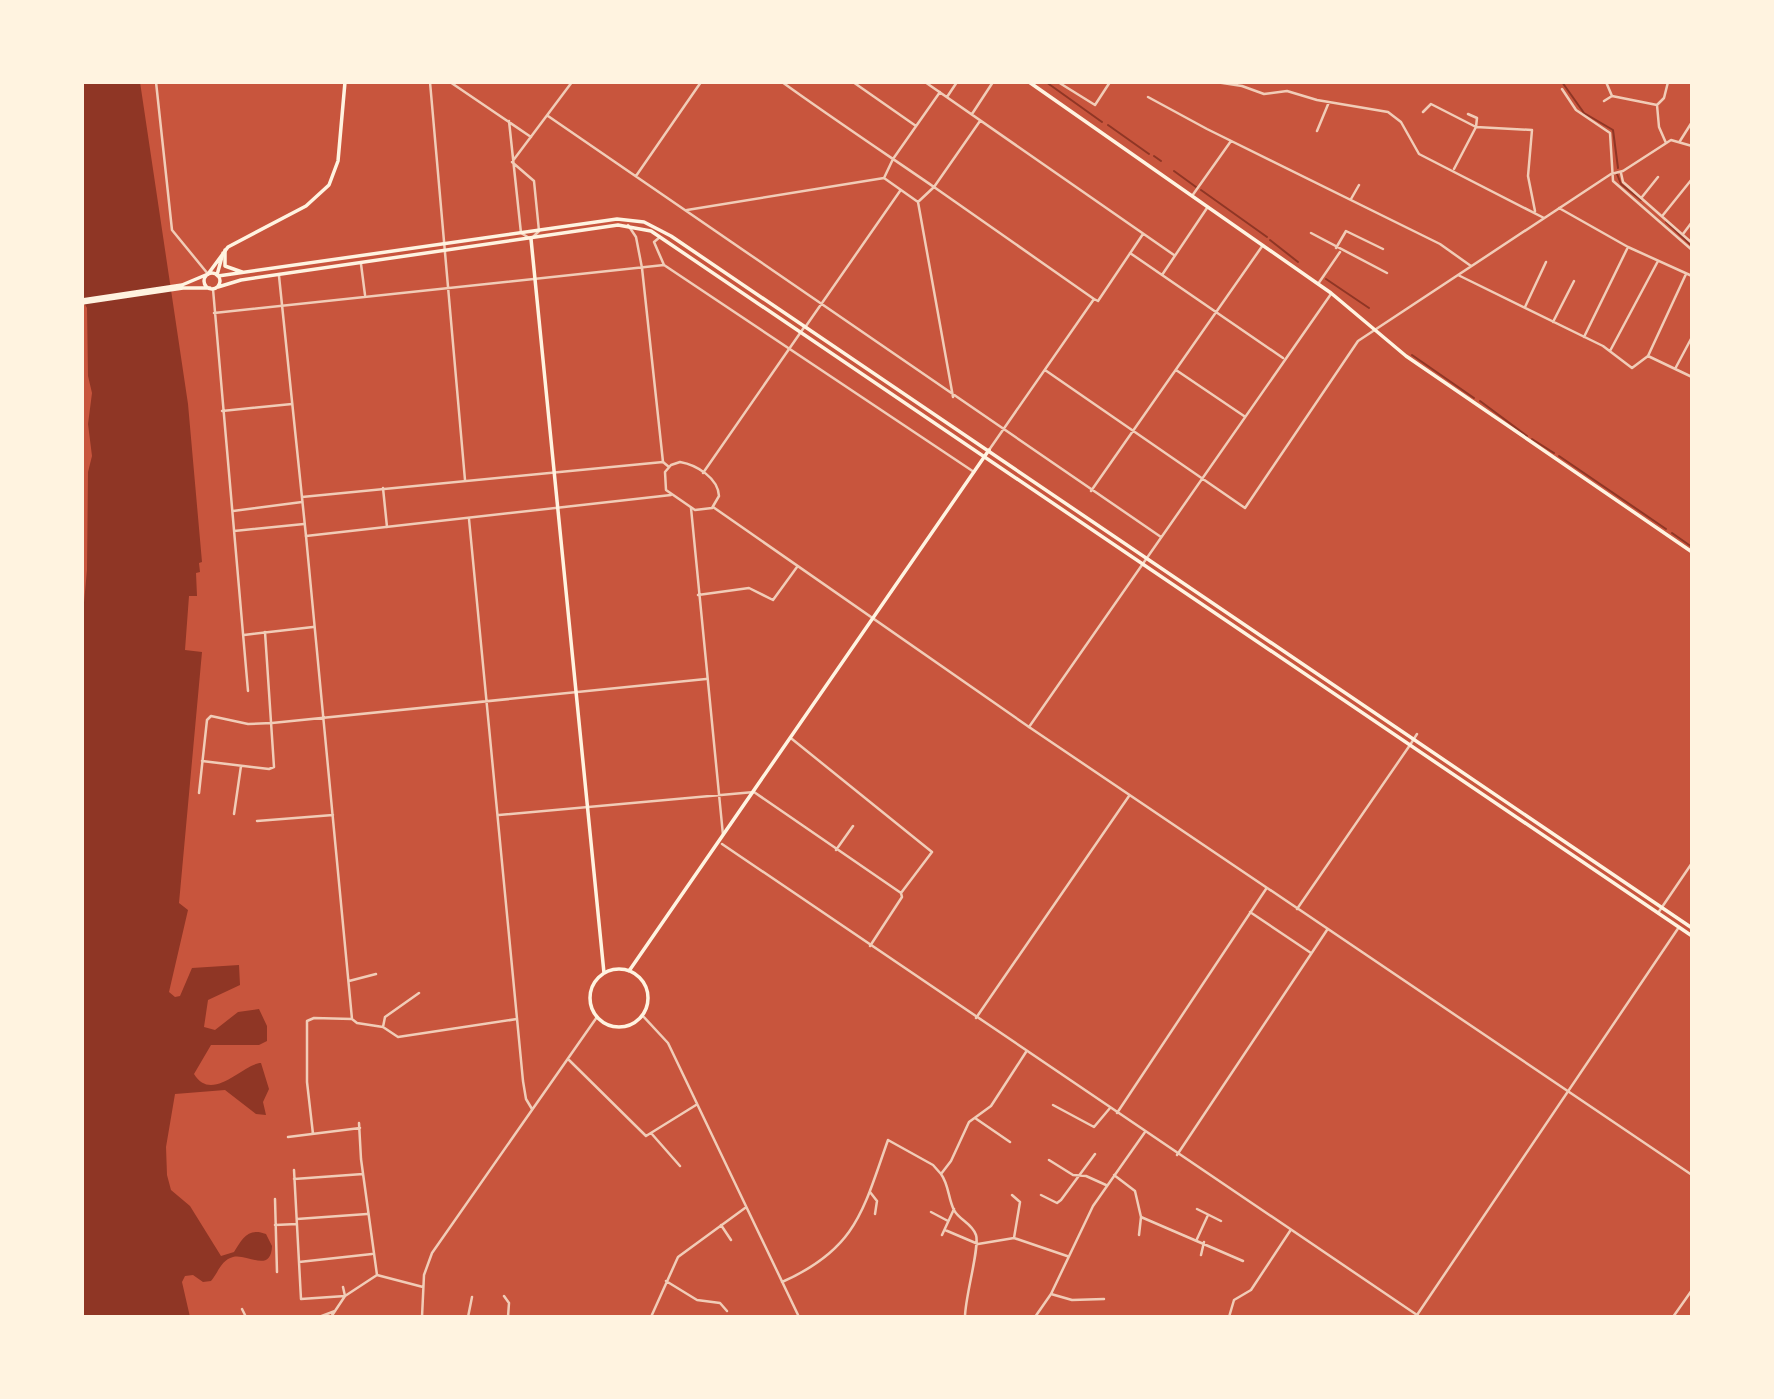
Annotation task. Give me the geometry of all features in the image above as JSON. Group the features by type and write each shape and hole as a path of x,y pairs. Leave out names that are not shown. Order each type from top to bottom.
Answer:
{"main road":[{"path":"214,288 205,281 225,250 306,206 329,185 338,161 345,82"},
{"path":"1029,82 1331,293 1406,356 1692,552"},
{"path":"182,286 208,275 247,274 521,233 617,222 644,222 659,229 806,326 1692,928"},
{"path":"82,301 182,286 214,288 531,239 617,222 661,236 1692,936"},
{"path":"531,239 604,973"},
{"path":"225,250 227,268 247,274"},
{"path":"214,288 225,250"},
{"path":"629,971 792,739 989,450"},
{"path":"614,970 629,971 641,979 648,997 642,1015 628,1025 617,1026 597,1017 590,996 596,981 604,973 614,970"}],"street":[{"path":"156,82 172,230 208,275"},
{"path":"430,82 466,480"},
{"path":"450,82 531,137"},
{"path":"512,162 572,82"},
{"path":"636,176 701,82"},
{"path":"782,82 1097,301 1143,234"},
{"path":"853,82 916,126"},
{"path":"925,82 1174,255"},
{"path":"947,97 957,82"},
{"path":"971,114 993,82"},
{"path":"1061,83 1095,105 1110,82"},
{"path":"1216,82 1242,86 1264,94 1283,91 1329,102 1388,111 1401,122 1416,151 1544,218"},
{"path":"1606,82 1612,96"},
{"path":"1657,105 1664,98 1668,82"},
{"path":"1562,89 1576,110 1610,133 1611,174 1616,185 1692,250"},
{"path":"884,178 893,159 940,92"},
{"path":"1604,101 1612,96 1657,105"},
{"path":"1148,97 1440,244 1471,266"},
{"path":"1317,131 1329,102"},
{"path":"1423,112 1431,104 1476,127 1532,130 1528,176 1535,211"},
{"path":"1657,105 1659,127 1666,143"},
{"path":"1453,170 1476,127 1477,118 1468,114"},
{"path":"548,116 953,397 1161,537"},
{"path":"509,121 512,162 521,233 531,239 539,231 534,181 512,162"},
{"path":"918,202 934,187 980,121"},
{"path":"1680,141 1692,122"},
{"path":"1192,196 1231,141"},
{"path":"1045,370 1245,508 1353,346 1611,174 1621,172 1666,143 1680,141 1692,146"},
{"path":"1621,172 1623,182 1692,243"},
{"path":"1642,197 1658,177"},
{"path":"686,210 884,178 918,202 953,397"},
{"path":"1663,215 1692,179"},
{"path":"1351,199 1359,184"},
{"path":"704,473 901,190"},
{"path":"1161,275 1208,206"},
{"path":"1559,208 1628,247 1692,276"},
{"path":"1683,234 1692,222"},
{"path":"628,225 636,237 642,268 663,461 669,467"},
{"path":"1336,248 1346,231 1383,249"},
{"path":"1311,233 1340,251 1387,273"},
{"path":"661,236 654,242 664,265 974,472"},
{"path":"1091,491 1263,245"},
{"path":"1584,337 1628,247"},
{"path":"1318,284 1340,251"},
{"path":"1130,253 1284,359"},
{"path":"1610,351 1658,261"},
{"path":"1525,307 1546,262"},
{"path":"361,264 365,297"},
{"path":"214,313 664,265"},
{"path":"1458,275 1584,337 1610,351 1632,368 1648,356 1686,274"},
{"path":"279,276 352,1019"},
{"path":"1553,322 1574,281"},
{"path":"214,288 222,411 248,691"},
{"path":"1029,727 1331,293"},
{"path":"989,450 1094,299"},
{"path":"1675,369 1692,337"},
{"path":"1648,356 1692,377"},
{"path":"1176,370 1244,416"},
{"path":"222,411 292,404"},
{"path":"302,497 663,461"},
{"path":"685,463 704,473 718,488 718,500 713,507 702,511 691,508 671,495 664,484 669,467 685,463"},
{"path":"383,488 387,527"},
{"path":"306,536 671,495"},
{"path":"232,511 302,502"},
{"path":"713,507 1029,727 1692,1175"},
{"path":"691,508 723,838"},
{"path":"469,519 525,1095 533,1109"},
{"path":"234,531 304,524"},
{"path":"698,595 749,588 773,600 797,567"},
{"path":"244,635 314,627"},
{"path":"202,761 269,769 274,767 265,632"},
{"path":"199,793 209,717 248,724 324,719 706,678"},
{"path":"1297,909 1417,734"},
{"path":"792,739 932,852 901,892 902,897 870,946"},
{"path":"234,814 241,766"},
{"path":"499,815 754,792 901,892"},
{"path":"976,1018 1129,795"},
{"path":"257,821 333,815"},
{"path":"836,850 853,826"},
{"path":"722,844 1418,1316 1679,928"},
{"path":"1658,913 1692,863"},
{"path":"1117,1113 1266,888"},
{"path":"1250,912 1312,953"},
{"path":"1177,1155 1328,929"},
{"path":"349,981 376,974"},
{"path":"383,1027 385,1017 419,993"},
{"path":"642,1015 668,1042 799,1317"},
{"path":"422,1317 424,1275 436,1247 597,1017"},
{"path":"313,1134 307,1082 307,1021 314,1018 352,1019 357,1023 383,1027 398,1037 517,1019"},
{"path":"941,1174 956,1153 968,1124 991,1106 1026,1052"},
{"path":"568,1059 646,1136 696,1105"},
{"path":"1054,1105 1094,1127 1110,1108"},
{"path":"975,1118 1010,1142"},
{"path":"359,1122 363,1174 377,1275"},
{"path":"288,1138 360,1128"},
{"path":"1035,1317 1051,1294 1067,1256 1106,1185 1144,1132"},
{"path":"651,1133 680,1166"},
{"path":"782,1282 829,1256 855,1224 889,1139 941,1174 948,1184 954,1209 971,1226 978,1244 969,1275 965,1317"},
{"path":"1041,1195 1057,1203 1095,1154"},
{"path":"1049,1160 1080,1176 1106,1185"},
{"path":"294,1170 302,1300 345,1296"},
{"path":"294,1179 363,1174"},
{"path":"1114,1175 1135,1191 1141,1217 1139,1235"},
{"path":"870,1192 877,1201 875,1214"},
{"path":"1012,1195 1020,1202 1014,1238"},
{"path":"275,1199 277,1272"},
{"path":"651,1317 679,1256 745,1208"},
{"path":"942,1235 954,1209"},
{"path":"1198,1209 1221,1222"},
{"path":"932,1212 948,1221"},
{"path":"275,1225 368,1214"},
{"path":"1197,1239 1208,1215"},
{"path":"1141,1217 1243,1261"},
{"path":"721,1225 732,1240"},
{"path":"945,1230 978,1244 1014,1238 1067,1256"},
{"path":"1229,1317 1234,1300 1251,1290 1290,1231"},
{"path":"1201,1255 1204,1242"},
{"path":"299,1262 373,1254"},
{"path":"331,1317 345,1296 377,1275 423,1287"},
{"path":"666,1281 703,1303 720,1303 727,1311"},
{"path":"343,1287 345,1296"},
{"path":"1673,1317 1692,1290"},
{"path":"1051,1294 1072,1300 1104,1299"},
{"path":"504,1296 509,1303 508,1317"},
{"path":"468,1317 472,1297"},
{"path":"242,1308 246,1317"},
{"path":"319,1317 335,1311"}],"shaded area":[{"path":"82,82 140,82 188,404 202,562 199,563 200,572 196,573 197,596 189,596 185,650 202,652 179,903 188,910 169,992 175,997 180,996 192,968 239,965 240,985 208,1000 204,1027 215,1030 238,1012 259,1009 267,1026 267,1041 259,1045 211,1045 194,1074 201,1082 219,1084 261,1063 269,1089 263,1102 266,1115 256,1114 225,1090 175,1094 166,1147 167,1175 171,1190 190,1206 221,1256 234,1252 243,1239 255,1232 266,1234 272,1246 271,1254 263,1261 239,1257 229,1259 211,1281 203,1282 193,1275 185,1276 182,1282 190,1317 82,1317 82,624 87,570 88,472 92,456 88,424 92,393 88,376 87,308 82,299"}],"waterway":[{"path":"1046,82 1102,122"},
{"path":"1562,82 1584,113 1613,130 1618,168"},
{"path":"1108,125 1149,154"},
{"path":"1154,156 1161,161"},
{"path":"1174,171 1196,187"},
{"path":"1617,174 1621,184 1641,200"},
{"path":"1201,190 1267,237"},
{"path":"1666,222 1692,246"},
{"path":"1270,240 1298,262"},
{"path":"1326,279 1369,308"},
{"path":"1412,355 1474,398"},
{"path":"1480,401 1527,436"},
{"path":"1532,439 1554,453"},
{"path":"1559,456 1666,529"},
{"path":"1672,533 1692,547"}]}
